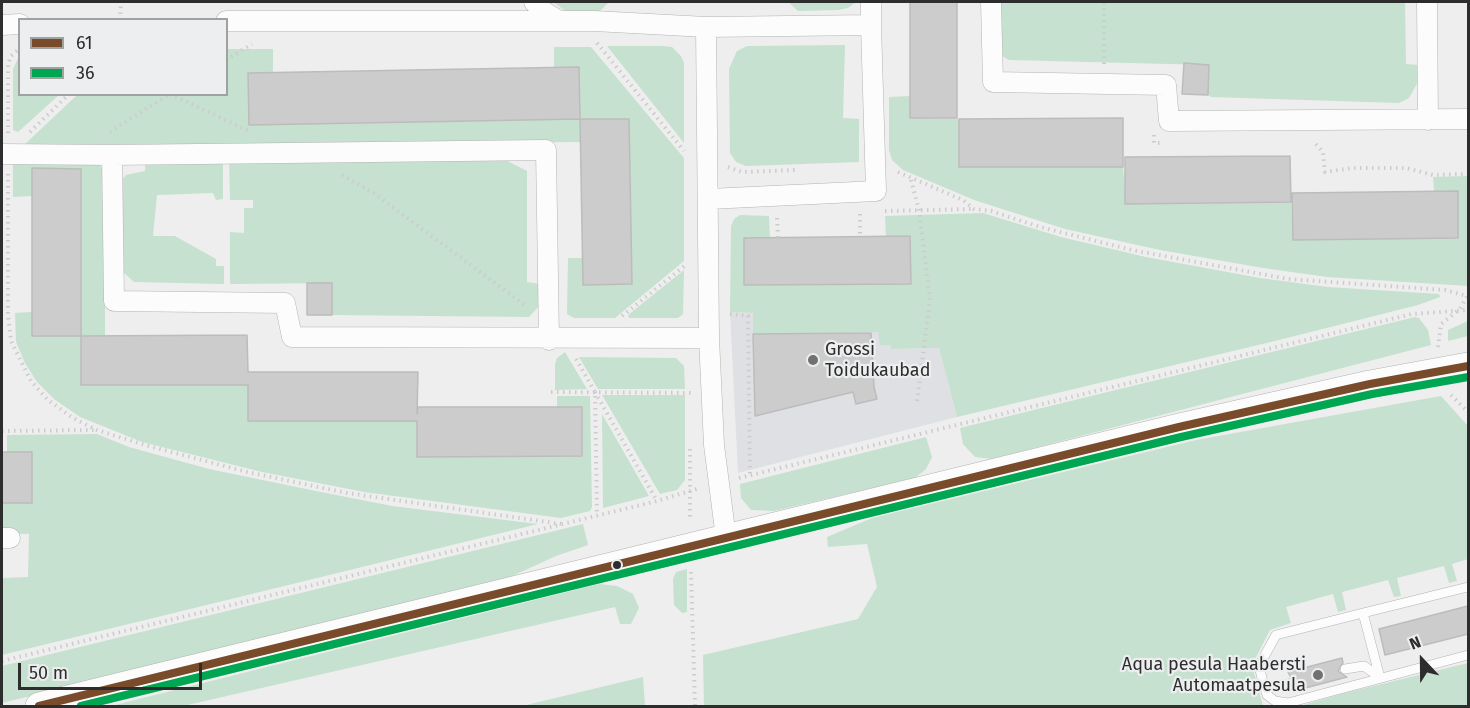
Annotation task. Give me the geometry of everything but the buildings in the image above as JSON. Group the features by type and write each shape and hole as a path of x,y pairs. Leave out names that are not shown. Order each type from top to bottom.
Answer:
{"main road":[{"path":"39,706 1179,428 1370,384 1468,366"}],"street":[{"path":"534,2 559,21"},
{"path":"718,198 876,191 871,2"},
{"path":"991,2 993,82 1166,85 1169,121 1468,119"},
{"path":"1427,2 1428,120"},
{"path":"228,21 559,21 706,27 871,24"},
{"path":"2,25 18,24"},
{"path":"706,27 718,168 709,338 717,483 726,538"},
{"path":"4,154 546,150 549,331"},
{"path":"112,155 114,301 285,303 292,337 549,331 709,338"}],"lane":[{"path":"1468,587 1276,635 1259,666 1267,695 1275,701 1288,704 1468,655"},
{"path":"1363,613 1380,678"},
{"path":"1345,669 1364,666 1380,678"},
{"path":"1263,682 1271,687 1292,683"}],"path":[{"path":"120,18 121,2"},
{"path":"1104,2 1104,83"},
{"path":"607,42 596,42 689,156 689,145"},
{"path":"228,59 253,43"},
{"path":"18,50 11,56 8,64 4,154 8,314 11,341 31,381 48,400 97,430 247,472 336,491 562,524"},
{"path":"4,154 67,96"},
{"path":"71,155 167,96"},
{"path":"174,96 251,132"},
{"path":"305,153 375,194 549,331"},
{"path":"718,198 718,168 727,155"},
{"path":"718,168 742,172 801,170"},
{"path":"875,169 892,168 911,179 963,200 974,209"},
{"path":"911,179 919,210 930,300 917,401"},
{"path":"884,211 974,209 991,211 1040,227 1132,250 1288,279 1446,290 1468,295"},
{"path":"777,212 778,238"},
{"path":"860,212 872,212"},
{"path":"620,317 689,263 688,273"},
{"path":"2,661 657,501 717,483 1412,315 1468,310"},
{"path":"726,312 733,316 748,316 750,476"},
{"path":"585,354 574,354 657,501"},
{"path":"691,385 691,404"},
{"path":"551,392 691,393"},
{"path":"595,392 597,515"},
{"path":"2,431 97,430"},
{"path":"690,448 695,706"}],"shaded area":[{"path":"730,312 753,313 754,334 879,331 891,345 891,349 939,348 957,417 738,473"}],"green space":[{"path":"553,2 609,2 598,13 567,12"},
{"path":"788,2 856,2 848,8 838,10 798,11"},
{"path":"997,2 1405,2 1406,64 1418,65 1418,82 1409,98 1399,103 1211,97 1208,95 1209,65 1009,60 1002,56"},
{"path":"845,45 843,118 859,119 859,162 746,166 736,162 730,153 729,69 737,51 747,46"},
{"path":"607,46 672,47 681,56 684,63 684,143"},
{"path":"554,47 591,47 684,158 684,261 615,318 574,318 567,314 568,258 583,258 632,283 628,119 580,119 579,68 554,68"},
{"path":"228,49 273,49 273,73 248,73 249,125 580,119 581,142 24,145 76,96 228,96"},
{"path":"18,58 18,96 58,96 18,132 13,130 13,69"},
{"path":"910,96 910,118 959,119 959,167 1123,167 1126,204 1291,202 1293,240 1458,238 1458,192 1434,192 1433,177 1468,176 1468,286 1327,277 1263,268 1160,250 1065,229 974,200 903,170 892,160 889,150 889,97"},
{"path":"496,155 527,171 527,282 540,284 541,304 529,317 332,315 331,283 230,284 230,232 244,233 244,208 253,208 253,200 230,200 229,158"},
{"path":"223,158 223,199 216,200 213,193 157,195 153,236 175,236 216,259 216,266 224,266 224,284 134,282 123,272 121,181 126,175 145,171 145,159"},
{"path":"88,159 100,165 105,174 105,336 81,336 81,169 32,168 32,196 13,197 13,162"},
{"path":"983,213 1061,237 1146,257 1260,278 1328,287 1439,294 1440,297 1418,305 1279,340 957,417 939,348 891,349 891,345 880,345 878,332 753,334 753,313 730,312 731,226 734,219 740,215 769,216 770,238 744,239 745,285 910,283 910,237 886,237 885,216"},
{"path":"684,270 683,314 678,318 629,318 628,315"},
{"path":"32,312 32,336 81,336 81,385 248,385 417,421 418,457 581,456 582,407 557,407 557,396 590,396 592,507 590,511 561,518 364,492 262,472 142,442 80,417 54,399 37,382 16,342 15,313"},
{"path":"1415,317 1419,318 1428,330 1431,345 992,459 975,457 963,444 960,428"},
{"path":"1468,321 1468,336 1448,341 1448,330"},
{"path":"565,352 587,389 555,390 555,364 557,358"},
{"path":"579,357 676,358 684,366 685,389 598,389"},
{"path":"602,395 685,395 685,480 677,490 660,494"},
{"path":"1441,396 1468,426 1468,559 1452,564 1457,581 1449,583 1444,566 1397,578 1401,596 1394,597 1388,580 1342,592 1346,610 1338,612 1333,594 1286,607 1291,623 1270,630 1252,665 1263,706 704,706 703,655 858,619 877,587 867,544 828,547 827,537 872,518 1196,440"},
{"path":"602,414 649,496 603,508"},
{"path":"97,434 129,447 209,469 316,491 392,506 538,524 2,655 2,578 28,577 29,534 2,533 2,503 31,503 7,452 7,435"},
{"path":"926,437 932,457 926,469 915,478 774,511 751,510 741,498 740,484"},
{"path":"583,524 588,545 556,556 510,577 2,703 2,666"},
{"path":"687,569 687,612 682,613 674,605 673,579 676,572"},
{"path":"599,584 617,586 633,594 639,608 631,624 620,624 615,607 183,706 111,706"},
{"path":"1468,663 1468,706 1300,706 1341,694"},
{"path":"643,677 645,706 522,706"}],"transit line":[{"name":"61","path":"39,706 1179,427 1370,384 1468,366"},
{"name":"36","path":"81,706 1181,437 1372,394 1468,377"}],"place":[{"name":"Grossi Toidukaubad","path":"813,360"},
{"name":"Aqua pesula Haabersti Automaatpesula","path":"1318,675"}]}
